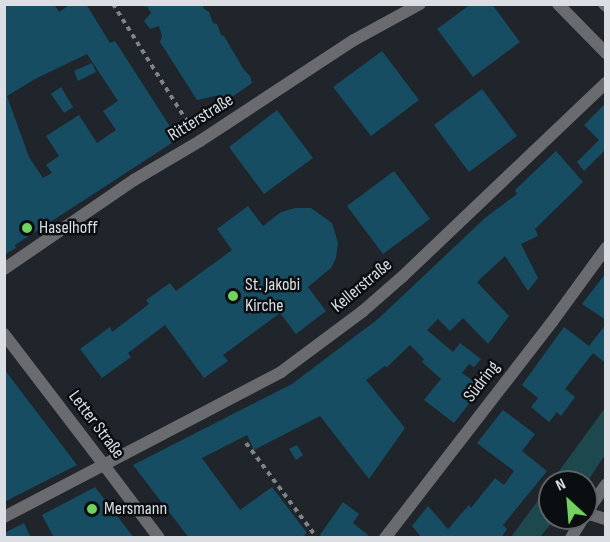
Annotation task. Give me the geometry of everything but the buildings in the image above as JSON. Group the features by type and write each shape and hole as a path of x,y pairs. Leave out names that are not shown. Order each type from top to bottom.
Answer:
{"street":[{"name":"Ritterstraße","path":"4,269 134,180 200,141 354,40 420,4"},
{"path":"558,4 606,53"},
{"name":"Kellerstraße","path":"4,517 281,372 363,311 606,83"},
{"name":"Südring","path":"385,537 552,322 606,248"},
{"name":"Letter Straße","path":"4,334 159,537"}],"path":[{"path":"113,4 200,141"},
{"path":"246,443 317,537"}],"water":[{"path":"605,408 605,455 595,470 560,470"},
{"path":"538,500 538,530 546,530 540,537 511,537"}],"place":[{"name":"Haselhoff","path":"27,228"},
{"name":"St. Jakobi Kirche","path":"233,296"},
{"name":"Mersmann","path":"92,509"}]}
